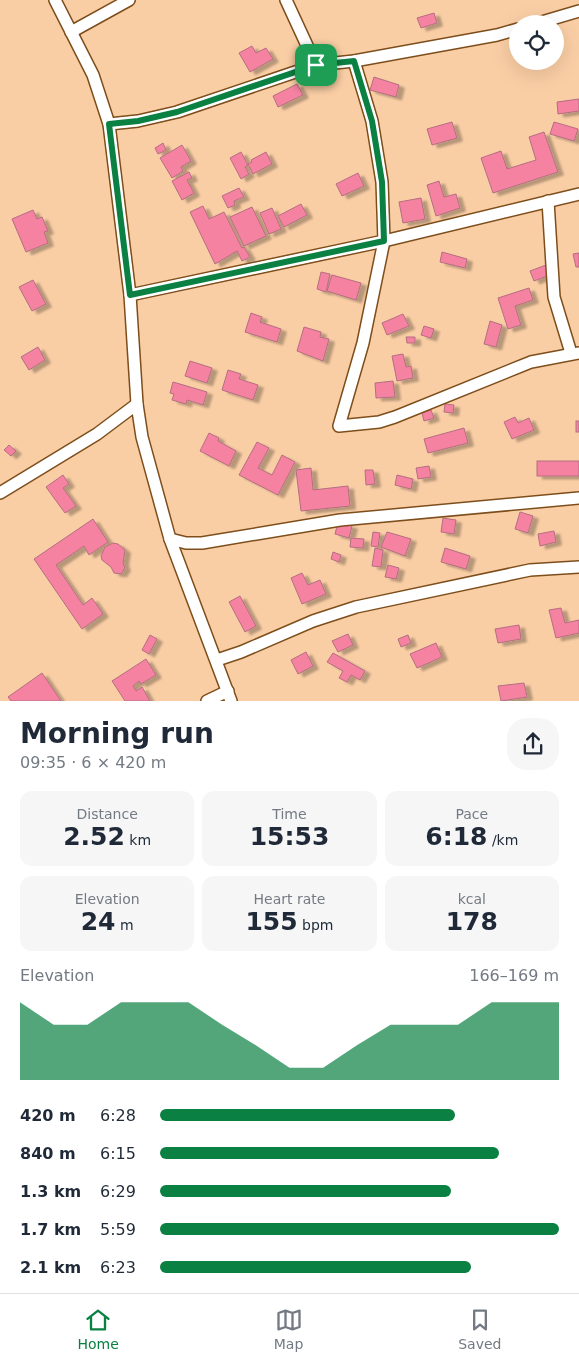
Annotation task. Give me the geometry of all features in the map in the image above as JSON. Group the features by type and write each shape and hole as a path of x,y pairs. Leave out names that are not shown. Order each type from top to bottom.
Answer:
{"street":[{"path":"55,0 93,75 109,124 130,295 137,404 142,437 170,538 229,696 207,700"},
{"path":"71,32 129,0"},
{"path":"286,0 316,65"},
{"path":"564,15 579,11"},
{"path":"109,124 138,121 177,112 316,65 354,61 509,32"},
{"path":"354,61 372,121 382,182 384,241 363,343 339,426 379,422 532,362 575,353 554,297 548,200"},
{"path":"130,295 384,241 579,194"},
{"path":"0,493 97,434 137,404"},
{"path":"170,538 186,543 202,543 340,520 579,498"},
{"path":"217,660 241,652 313,621 365,605 530,570 579,567"}],"building":[{"path":"434,13 437,23 421,28 417,18"},
{"path":"252,46 256,53 266,48 273,59 250,72 239,53"},
{"path":"374,77 399,85 396,97 370,90"},
{"path":"297,84 303,95 278,107 273,96"},
{"path":"579,99 579,111 558,114 557,102"},
{"path":"452,122 457,138 432,145 427,129"},
{"path":"554,122 578,129 574,141 550,134"},
{"path":"544,132 558,172 493,193 481,158 501,151 507,169 536,160 529,137"},
{"path":"163,143 166,150 158,154 155,148"},
{"path":"182,145 191,161 181,167 183,171 172,178 160,158"},
{"path":"241,152 248,165 245,167 249,174 241,179 230,158"},
{"path":"266,152 272,164 253,174 248,164 252,162 251,160"},
{"path":"189,172 192,178 187,180 194,193 182,200 172,181"},
{"path":"358,173 364,186 342,196 336,184"},
{"path":"439,181 444,197 456,194 460,208 436,216 427,185"},
{"path":"239,188 244,197 234,201 235,205 228,208 222,196"},
{"path":"421,198 425,219 403,223 399,202"},
{"path":"301,204 307,215 284,227 278,216"},
{"path":"203,206 209,219 224,212 242,248 244,247 250,257 242,261 237,251 215,264 190,212"},
{"path":"252,207 266,236 244,246 230,217"},
{"path":"272,208 281,229 269,234 260,213"},
{"path":"33,210 37,219 42,217 48,231 44,232 48,243 26,252 12,219"},
{"path":"442,252 467,259 465,268 440,262"},
{"path":"579,253 579,267 576,267 573,254"},
{"path":"546,265 550,275 534,281 530,271"},
{"path":"321,272 330,274 326,292 317,289"},
{"path":"332,275 361,283 356,300 327,291"},
{"path":"33,280 46,304 32,311 19,287"},
{"path":"529,288 533,300 515,306 521,325 508,329 498,298"},
{"path":"251,313 262,317 260,322 281,329 277,342 245,332"},
{"path":"403,314 409,326 387,335 382,323"},
{"path":"490,321 502,325 496,347 484,344"},
{"path":"424,326 434,329 431,338 421,335"},
{"path":"304,327 321,332 320,337 329,339 323,361 297,351"},
{"path":"406,337 415,337 415,343 407,343"},
{"path":"38,347 45,360 29,370 21,357"},
{"path":"403,354 406,367 411,366 413,378 397,381 392,356"},
{"path":"190,361 212,368 207,383 185,376"},
{"path":"228,370 241,374 239,379 258,385 253,400 222,390"},
{"path":"393,381 395,397 376,398 375,383"},
{"path":"173,382 207,392 203,405 187,400 186,404 172,400 174,394 170,393"},
{"path":"445,404 454,405 453,413 444,412"},
{"path":"431,410 434,418 424,421 422,413"},
{"path":"515,417 518,423 529,418 534,430 512,439 504,422"},
{"path":"576,421 579,421 579,432 576,432"},
{"path":"464,428 468,443 428,453 424,439"},
{"path":"209,433 219,438 218,441 236,451 229,466 200,451"},
{"path":"257,442 269,448 258,468 272,475 282,455 295,462 278,495 239,475"},
{"path":"9,445 16,451 11,456 4,450"},
{"path":"537,461 579,461 579,476 537,476"},
{"path":"429,466 431,477 418,479 416,468"},
{"path":"311,468 313,490 348,486 350,506 301,511 296,470"},
{"path":"365,470 373,470 375,484 366,485"},
{"path":"63,475 69,484 63,488 76,506 65,513 46,487"},
{"path":"397,475 413,479 411,489 395,485"},
{"path":"520,512 533,516 528,533 515,529"},
{"path":"443,518 456,520 454,534 441,532"},
{"path":"93,519 108,542 89,555 84,546 56,565 83,605 92,598 103,614 82,629 34,559"},
{"path":"338,522 352,526 349,538 335,534"},
{"path":"554,531 556,542 540,546 538,534"},
{"path":"373,532 380,533 378,547 371,546"},
{"path":"387,532 411,539 405,556 381,547"},
{"path":"351,538 364,539 363,548 350,547"},
{"path":"113,543 118,544 125,550 123,563 125,568 121,574 114,573 111,567 102,560 101,556 105,547"},
{"path":"375,548 383,550 381,567 372,566"},
{"path":"445,548 470,556 466,569 441,562"},
{"path":"333,552 341,555 339,562 331,559"},
{"path":"388,565 399,568 396,579 385,577"},
{"path":"302,573 308,585 320,580 326,594 302,604 291,578"},
{"path":"240,596 256,626 245,632 229,602"},
{"path":"561,608 565,623 579,620 579,633 556,638 549,610"},
{"path":"519,625 521,639 498,643 495,629"},
{"path":"348,634 353,645 338,652 332,641"},
{"path":"150,635 157,639 149,654 142,650"},
{"path":"408,635 411,643 401,647 398,639"},
{"path":"436,643 442,657 417,668 410,654"},
{"path":"306,652 313,666 298,674 291,660"},
{"path":"333,653 365,671 360,680 351,675 347,682 339,678 343,671 327,662"},
{"path":"146,659 156,675 141,684 139,681 133,686 136,691 142,687 150,701 125,701 112,681"},
{"path":"42,673 61,701 11,701 8,697"},
{"path":"524,683 527,697 501,701 498,686"}],"route":[{"path":"354,61 372,121 382,182 384,241 162,290 130,295 109,124 138,121 177,112 316,65 354,61"}]}
